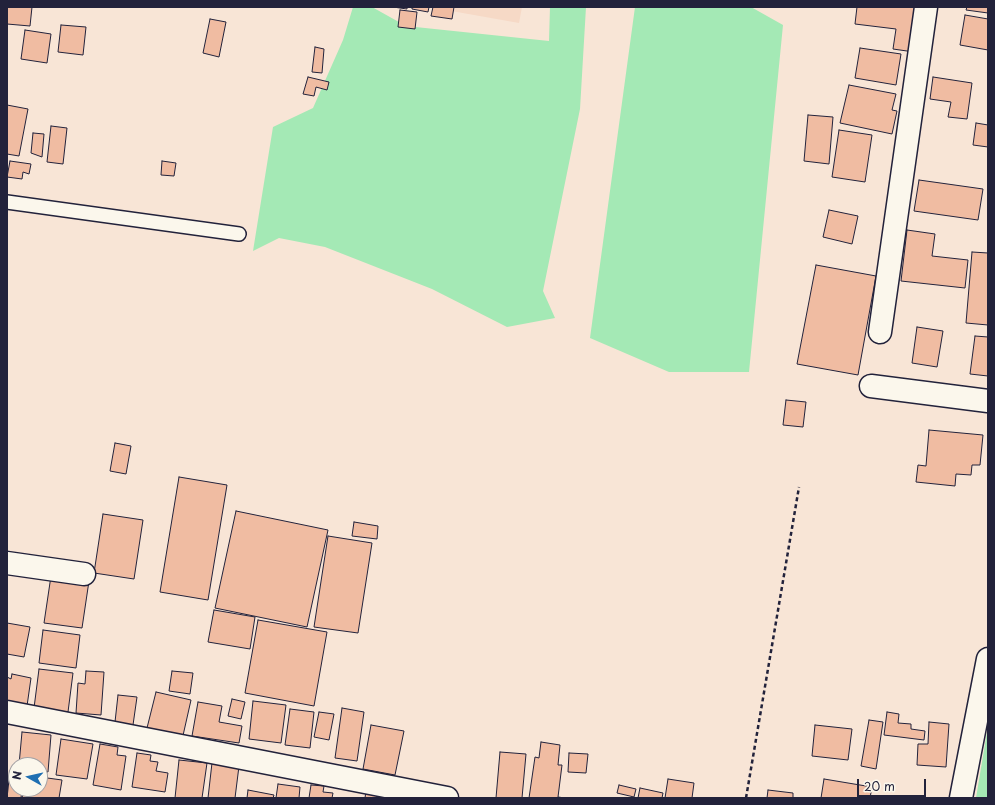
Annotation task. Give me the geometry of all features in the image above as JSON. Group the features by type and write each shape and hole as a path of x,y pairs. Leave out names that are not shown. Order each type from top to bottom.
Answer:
{"street":[{"path":"880,332 926,7"},
{"path":"871,386 988,401"},
{"path":"7,563 84,574"},
{"path":"961,798 988,659"},
{"path":"7,712 447,798"}],"lane":[{"path":"7,202 240,234"}],"path":[{"path":"746,798 799,487"}],"shaded area":[{"path":"429,7 522,7 519,23"}],"green space":[{"path":"353,7 372,7 406,26 549,41 550,7 586,7 580,109 543,291 555,318 507,327 432,289 325,247 279,238 253,251 273,127 313,108 343,40"},
{"path":"635,7 751,7 783,25 749,372 669,372 590,338"},
{"path":"988,726 988,798 976,798"}],"building":[{"path":"7,7 32,7 30,26 7,24"},
{"path":"393,7 407,7 407,9"},
{"path":"412,7 429,7 428,12 412,9"},
{"path":"433,7 454,7 452,19 431,16"},
{"path":"857,7 920,7 914,52 893,49 896,29 855,24"},
{"path":"967,7 988,7 988,13 966,10"},
{"path":"400,10 417,12 415,29 398,27"},
{"path":"965,15 988,19 988,50 960,45"},
{"path":"210,19 226,22 219,57 203,53"},
{"path":"61,25 86,27 83,55 58,52"},
{"path":"25,30 51,34 47,63 21,59"},
{"path":"315,47 324,49 322,73 312,72"},
{"path":"860,48 901,54 896,85 855,78"},
{"path":"308,77 329,82 327,90 316,87 314,96 303,94"},
{"path":"933,77 972,83 967,119 948,117 951,102 930,99"},
{"path":"849,85 896,94 892,110 897,111 892,134 840,123"},
{"path":"7,105 28,109 19,156 7,154"},
{"path":"808,115 833,117 829,164 804,161"},
{"path":"976,123 988,125 988,147 973,145"},
{"path":"51,126 67,128 63,164 47,162"},
{"path":"839,130 872,135 865,182 832,177"},
{"path":"33,133 44,134 42,157 31,153"},
{"path":"10,161 31,164 29,174 23,172 22,179 7,177"},
{"path":"162,161 176,163 174,176 161,175"},
{"path":"919,180 983,189 978,220 914,211"},
{"path":"829,210 858,216 852,244 823,237"},
{"path":"907,230 935,234 932,256 968,260 965,288 901,281"},
{"path":"972,252 988,253 988,325 966,323"},
{"path":"816,265 876,276 858,375 797,364"},
{"path":"917,327 943,331 937,367 912,363"},
{"path":"975,336 988,337 988,376 970,374"},
{"path":"786,400 806,402 803,427 783,425"},
{"path":"929,430 983,435 980,465 972,465 971,475 956,474 955,486 916,482 918,465 926,466"},
{"path":"115,443 131,446 126,474 110,471"},
{"path":"179,477 227,485 208,600 160,592"},
{"path":"236,511 328,530 307,627 215,608"},
{"path":"103,514 143,520 134,579 94,573"},
{"path":"354,522 378,526 377,539 352,536"},
{"path":"328,536 372,543 358,633 314,627"},
{"path":"51,576 89,581 82,628 44,623"},
{"path":"214,610 255,617 250,649 208,642"},
{"path":"258,620 327,632 314,706 245,693"},
{"path":"7,623 30,627 24,657 7,654"},
{"path":"43,630 80,635 76,668 39,663"},
{"path":"39,669 73,673 68,712 34,708"},
{"path":"86,671 104,672 101,715 76,713 78,683 85,684"},
{"path":"172,671 193,673 190,694 169,691"},
{"path":"12,674 31,678 26,713 7,708 7,677 11,679"},
{"path":"156,692 191,700 182,740 146,732"},
{"path":"118,695 137,697 133,725 115,722"},
{"path":"232,699 245,702 241,719 228,716"},
{"path":"253,701 286,705 281,743 249,739"},
{"path":"198,702 222,706 219,722 242,726 239,743 192,736"},
{"path":"342,708 364,712 357,761 335,758"},
{"path":"290,709 314,712 310,748 285,745"},
{"path":"319,712 334,714 329,740 314,737"},
{"path":"887,712 899,714 898,723 911,724 911,729 925,731 924,740 884,735"},
{"path":"869,720 883,722 876,769 861,766"},
{"path":"929,722 949,724 946,767 917,765 918,744 928,744"},
{"path":"371,725 404,731 395,775 363,769"},
{"path":"815,725 852,729 848,760 812,756"},
{"path":"22,732 51,735 48,772 48,757 20,757"},
{"path":"61,739 93,744 87,779 56,775"},
{"path":"541,742 560,745 558,765 562,765 558,797 565,798 529,798 535,757 539,758"},
{"path":"100,744 118,747 117,755 126,756 121,790 93,785"},
{"path":"500,752 526,754 522,798 496,798"},
{"path":"137,753 151,755 150,761 158,762 156,771 168,773 165,792 132,787"},
{"path":"569,753 588,754 586,773 568,772"},
{"path":"179,760 207,763 202,798 175,798"},
{"path":"212,763 239,766 235,798 208,798"},
{"path":"48,778 62,780 59,798 22,798 48,797"},
{"path":"668,779 694,783 692,798 665,798"},
{"path":"824,779 872,787 870,798 821,798"},
{"path":"278,784 300,787 299,798 276,798"},
{"path":"311,785 324,786 323,792 333,793 332,798 309,798"},
{"path":"619,785 636,789 634,797 617,793"},
{"path":"640,788 663,793 662,798 638,798"},
{"path":"8,789 8,797 21,797 21,798 7,798"},
{"path":"248,790 274,795 273,798 247,798"},
{"path":"768,790 793,793 793,798 767,798"},
{"path":"366,791 391,798 365,798"}]}
